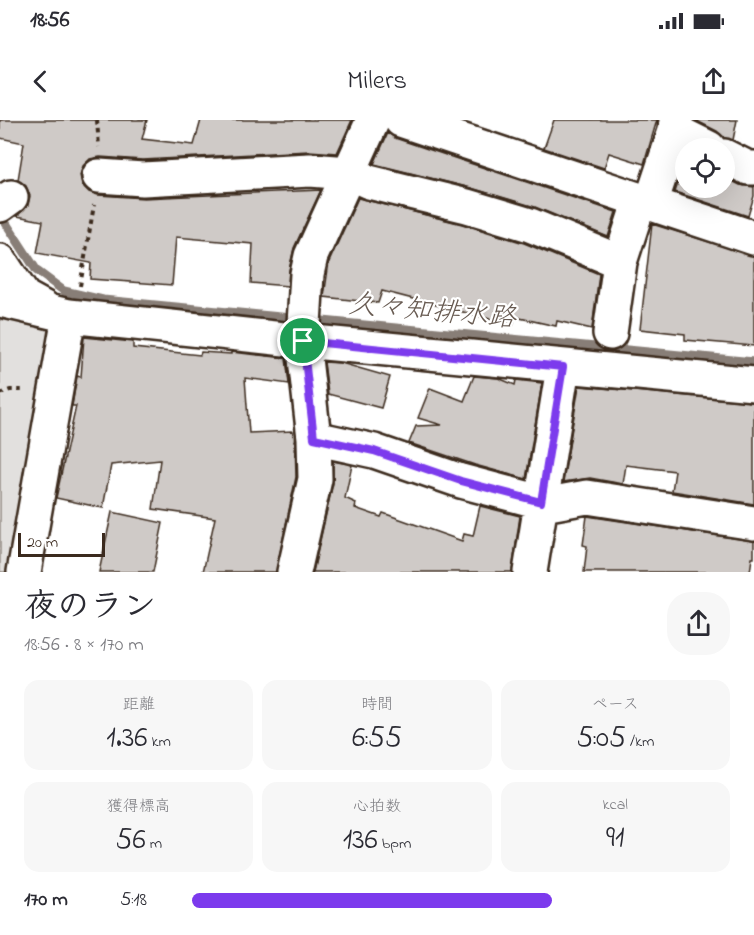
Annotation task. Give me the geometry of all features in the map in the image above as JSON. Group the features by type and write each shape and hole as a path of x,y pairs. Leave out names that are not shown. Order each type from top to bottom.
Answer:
{"street":[{"path":"294,572 315,479 314,438 304,326 311,256 373,120"},
{"path":"401,120 754,238"},
{"path":"610,333 620,262 675,125 694,138"},
{"path":"735,162 748,168 754,168"},
{"path":"99,176 143,179 310,170 349,173 369,182 467,206 530,225 620,262"},
{"path":"0,261 24,297 59,313"},
{"path":"0,300 59,313 304,326 563,367 754,384"},
{"path":"24,572 59,313"},
{"path":"530,572 563,367"},
{"path":"314,438 374,451 461,481 541,502 554,503 587,497 754,523"}],"shaded area":[{"path":"0,310 57,322 11,572 0,572"}],"building":[{"path":"0,120 147,120 142,139 194,145 201,120 352,120 337,153 309,151 143,160 100,157 90,159 83,166 80,175 82,185 89,192 98,195 144,198 321,190 294,248 288,286 251,283 253,244 176,237 172,285 90,279 91,263 37,253 43,221 17,216 28,205 30,196 26,186 18,180 24,143 0,138"},
{"path":"554,120 657,120 644,164 609,153 604,168 544,148"},
{"path":"695,120 737,120 733,138 724,138 717,131"},
{"path":"388,133 395,138 616,212 608,237 535,207 471,188 374,164"},
{"path":"735,182 754,187 754,196 748,216 693,198 735,198"},
{"path":"358,198 462,224 524,243 599,274 592,329 557,321 556,326 515,317 513,325 382,291 378,303 324,297 329,262"},
{"path":"652,224 754,256 754,346 685,340 685,334 640,329"},
{"path":"84,337 133,342 133,348 200,355 201,352 231,354 231,352 286,358 289,384 245,378 249,433 293,431 295,441 296,477 276,572 203,572 215,518 153,509 160,460 111,465 103,508 56,498 76,406 72,406 77,376 81,377"},
{"path":"324,362 341,363 390,377 381,408 328,394"},
{"path":"474,376 498,378 515,385 516,380 542,383 526,479 409,443 416,426 442,425 418,418 430,388 464,401"},
{"path":"579,386 754,402 754,504 672,491 675,471 626,465 623,484 590,478 563,482"},
{"path":"333,461 352,465 345,498 356,503 355,508 381,517 383,513 462,541 464,534 473,536 480,506 520,516 512,572 313,572 333,483"},
{"path":"112,512 163,523 153,572 99,572"},
{"path":"587,516 754,541 754,558 752,558 750,572 584,572 587,546 583,545"}],"waterway":[{"name":"久々知排水路","path":"0,214 37,271 64,291 103,300 754,362"}],"route":[{"path":"303,341 563,367 541,502 461,481 374,451 314,438 303,341"}]}
